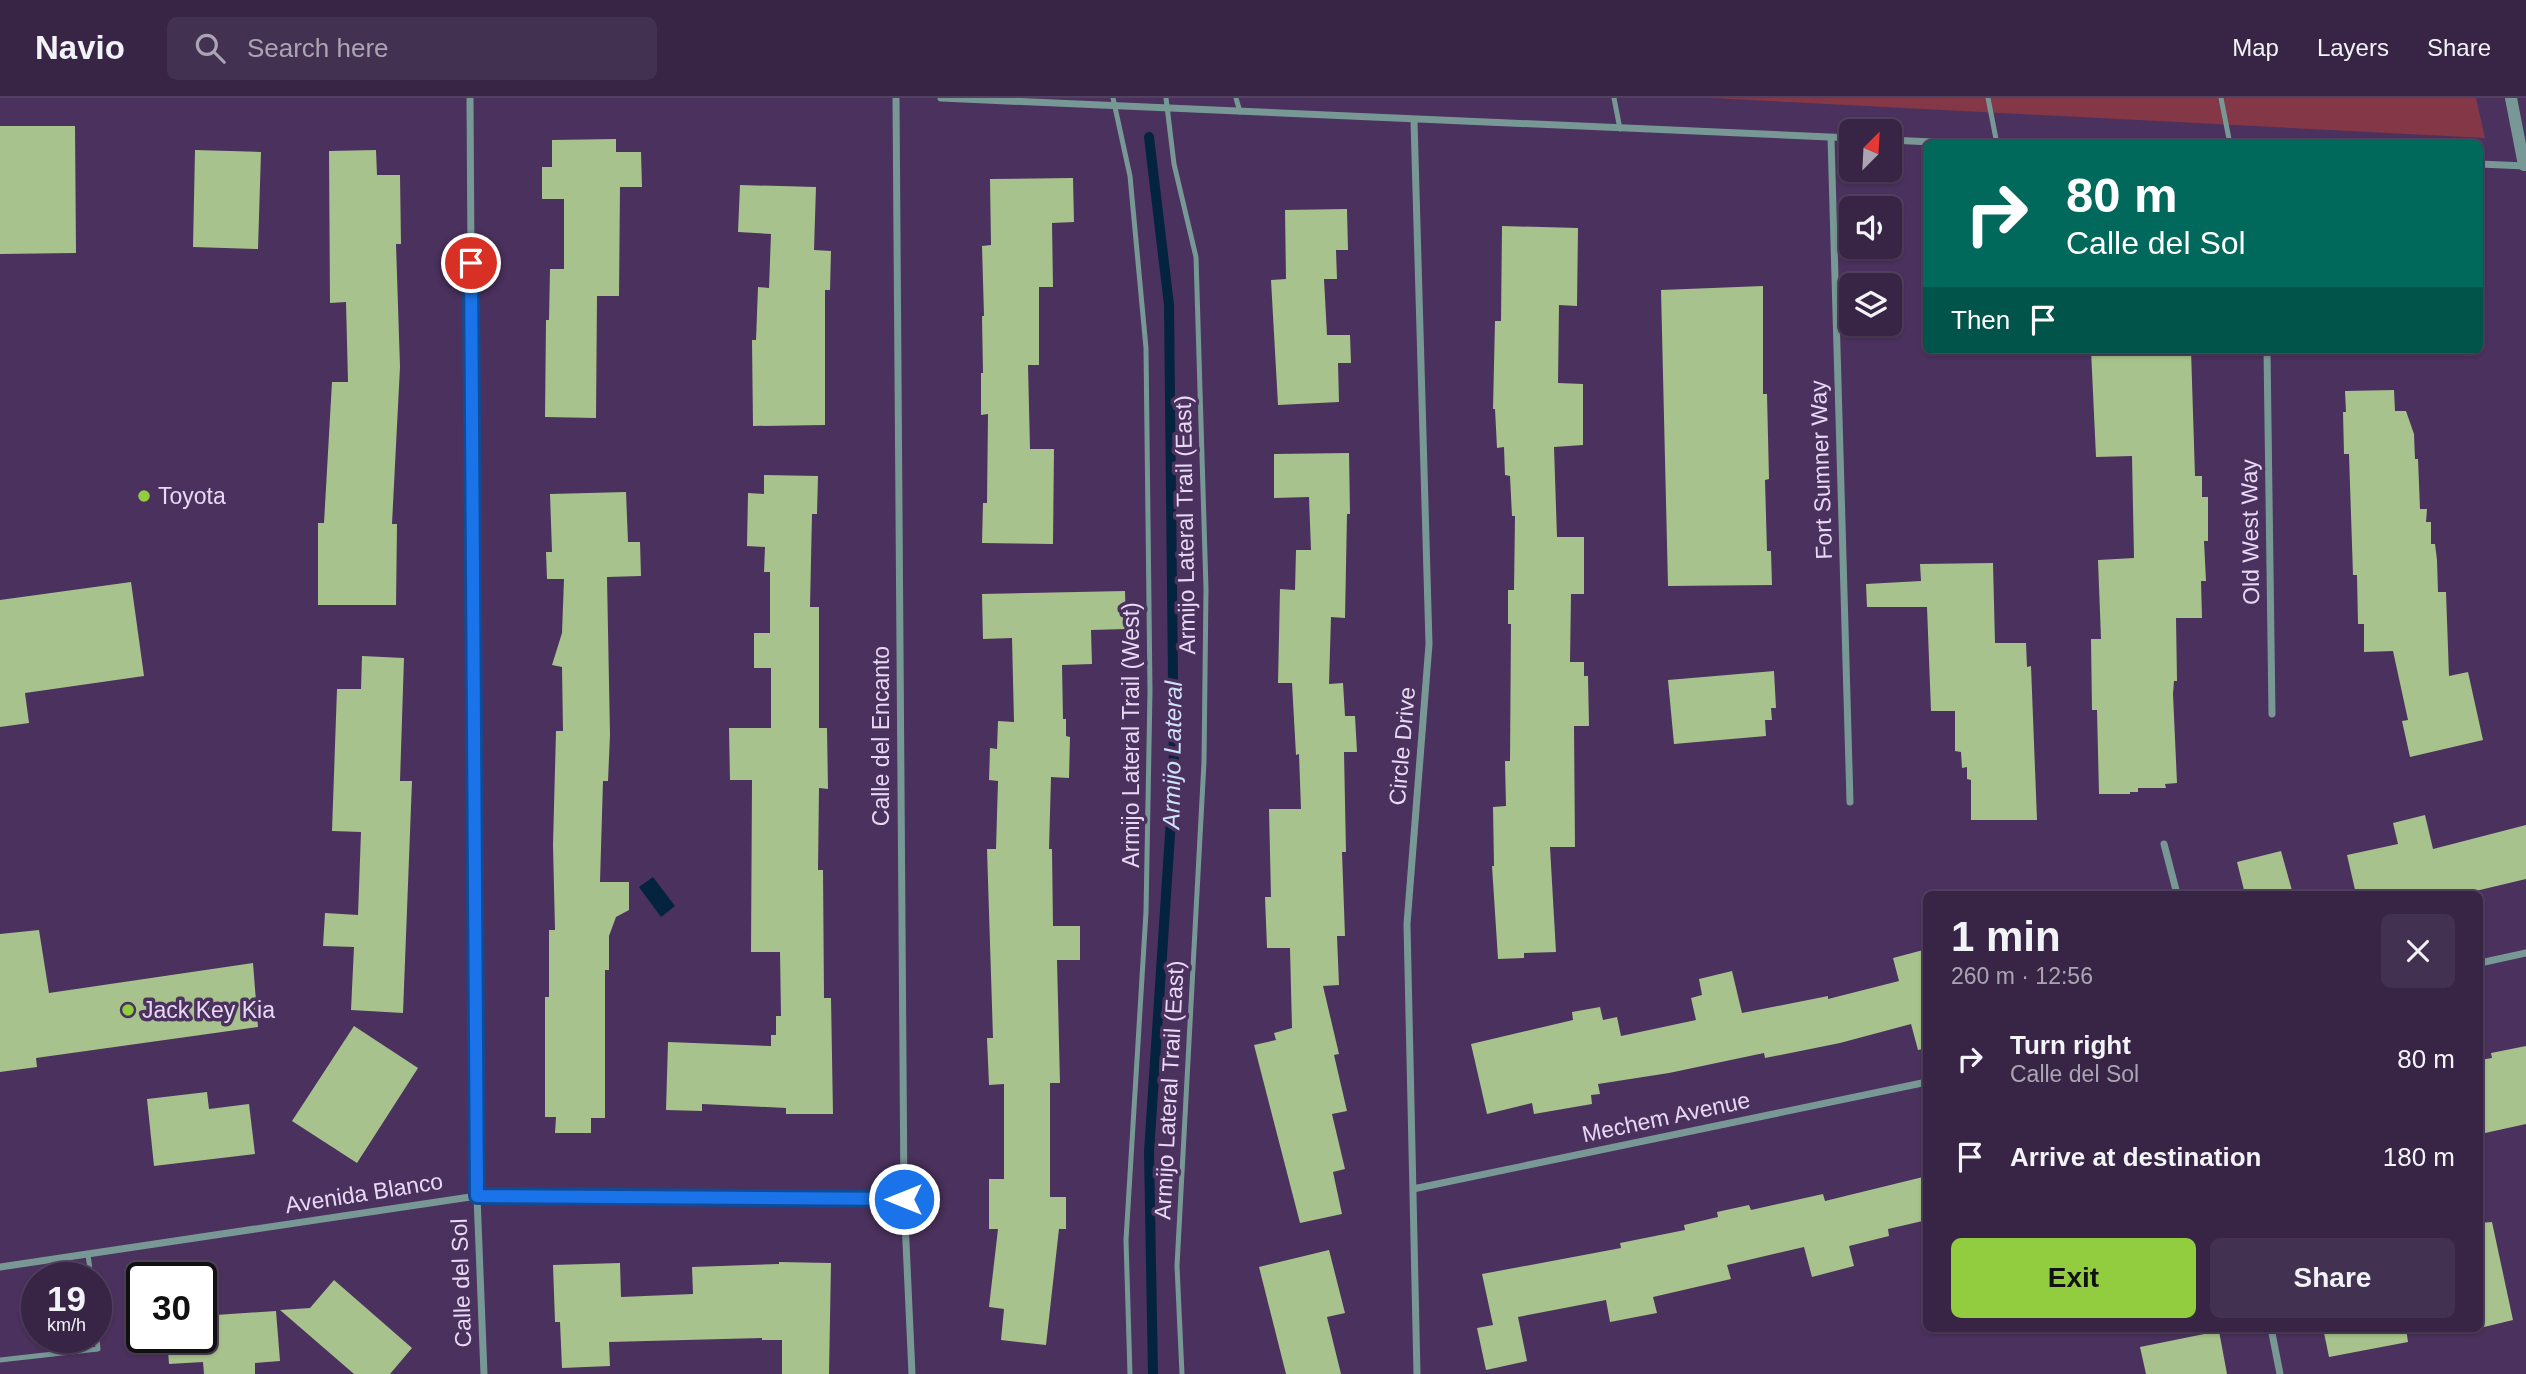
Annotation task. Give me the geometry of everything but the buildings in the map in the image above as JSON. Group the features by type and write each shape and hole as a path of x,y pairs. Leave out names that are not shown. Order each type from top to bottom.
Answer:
{"street":[{"name":"Calle del Sol","path":"470,98 477,1196 485,1374"},
{"name":"Calle del Encanto","path":"897,98 904,1199 912,1374"},
{"path":"941,98 1114,102 1167,109 1839,138"},
{"path":"2483,164 2525,167 2511,98"},
{"name":"Circle Drive","path":"1414,121 1429,644 1407,925 1417,1374"},
{"name":"Fort Sumner Way","path":"1831,138 1850,802"},
{"path":"1902,141 1923,142"},
{"name":"Old West Way","path":"2267,354 2272,714"},
{"path":"2165,844 2176,891"},
{"path":"2483,962 2526,953"},
{"name":"Mechem Avenue","path":"1413,1189 1923,1083"},
{"name":"Avenida Blanco","path":"0,1268 477,1196 904,1199"},
{"path":"2272,1332 2280,1374"}],"lane":[{"name":"Armijo Lateral Trail (East)","path":"1166,98 1174,164 1196,257 1206,589 1204,762 1177,1266 1182,1374"},
{"path":"1236,98 1240,112"},
{"path":"1614,98 1620,129"},
{"path":"1988,98 1996,140"},
{"path":"2221,98 2229,140"},
{"name":"Armijo Lateral Trail (West)","path":"1114,102 1129,176 1140,270 1146,348 1148,454 1150,691 1146,912 1126,1240 1130,1374"},
{"path":"88,1254 89,1262"},
{"path":"0,1360 62,1353"}],"shaded area":[{"path":"1711,98 2476,98 2485,138"}],"water":[{"path":"653,877 675,906 661,917 639,887"}],"waterway":[{"name":"Armijo Lateral","path":"1149,137 1169,305 1174,774 1149,1152 1153,1374"}],"place":[{"name":"Toyota","path":"144,496"},
{"name":"Jack Key Kia","path":"128,1010"}],"route":[{"path":"471,263 477,1196 904,1199"}]}
